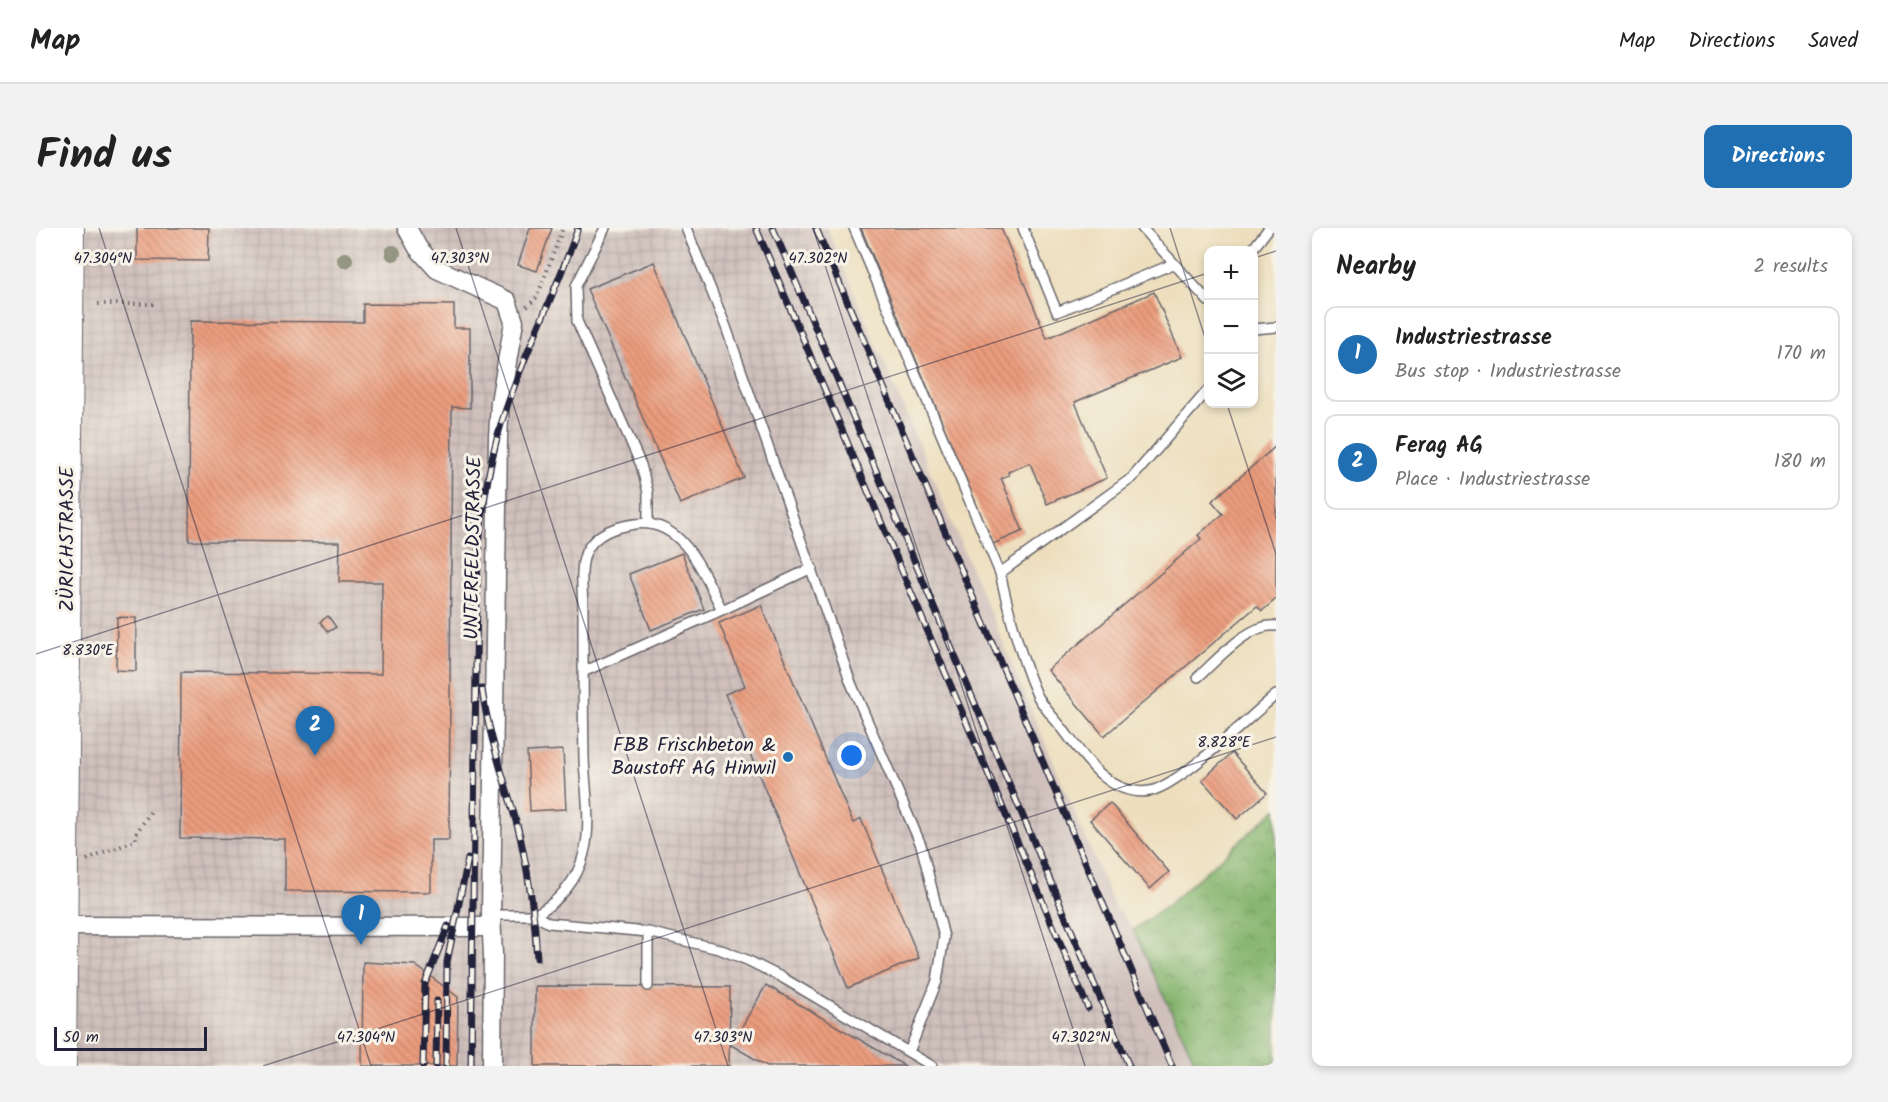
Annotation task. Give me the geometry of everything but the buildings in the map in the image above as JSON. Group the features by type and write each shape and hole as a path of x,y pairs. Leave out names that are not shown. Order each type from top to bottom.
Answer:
{"main road":[{"name":"ZÜRICHSTRASSE","path":"38,1066 48,228"},
{"name":"ZÜRICHSTRASSE","path":"63,1066 71,228"}],"street":[{"path":"408,228 418,248 437,269 503,297 513,313"},
{"name":"UNTERFELDSTRASSE","path":"492,1066 491,921 498,438 500,402 514,326 513,313"},
{"path":"38,926 491,921"}],"lane":[{"path":"605,228 576,286 577,321 641,465 648,492 648,522"},
{"path":"686,228 726,327 851,683 921,845 944,937 937,981 909,1052"},
{"path":"854,228 1000,573 1009,614 1038,696 1089,764 1116,786 1134,791 1150,791 1175,781 1276,694"},
{"path":"1023,228 1057,312 1173,264"},
{"path":"1142,228 1208,300"},
{"path":"1255,246 1269,228"},
{"path":"1258,329 1276,327"},
{"path":"1000,573 1132,478 1204,396"},
{"path":"491,921 534,915 549,906 565,890 584,854 587,836 583,672 585,554 596,538 617,526 648,522 676,535 693,554 722,610"},
{"path":"583,672 812,568"},
{"path":"1198,677 1251,630 1267,624 1276,626"},
{"path":"534,915 549,923 648,932 719,949 747,960 932,1066"},
{"path":"648,932 648,987"}],"path":[{"path":"513,313 535,301 563,228"},
{"path":"98,303 158,304"},
{"path":"78,864 104,851 136,840 135,835 151,811"}],"shaded area":[{"path":"71,228 802,228 1156,1066 63,1066"},
{"path":"802,228 827,228 1117,912 1120,910 1133,930 1197,1066 1156,1066"}],"green space":[{"path":"1276,809 1276,1064 1197,1066 1133,930 1169,904"}],"railway":[{"path":"471,1066 477,588 482,513 492,457 505,411 578,228"},
{"path":"756,228 1088,1008"},
{"path":"773,228 1129,1066"},
{"path":"816,228 1172,1066"},
{"path":"482,689 494,744 520,836 529,881 537,958"},
{"path":"446,1066 447,962 468,859"},
{"path":"423,1066 425,984 448,926"},
{"path":"436,1066 437,1001"}],"place":[{"name":"Ferag AG","path":"315,756"},
{"name":"FBB Frischbeton & Baustoff AG Hinwil","path":"788,757"},
{"name":"Industriestrasse","path":"361,945"}]}
